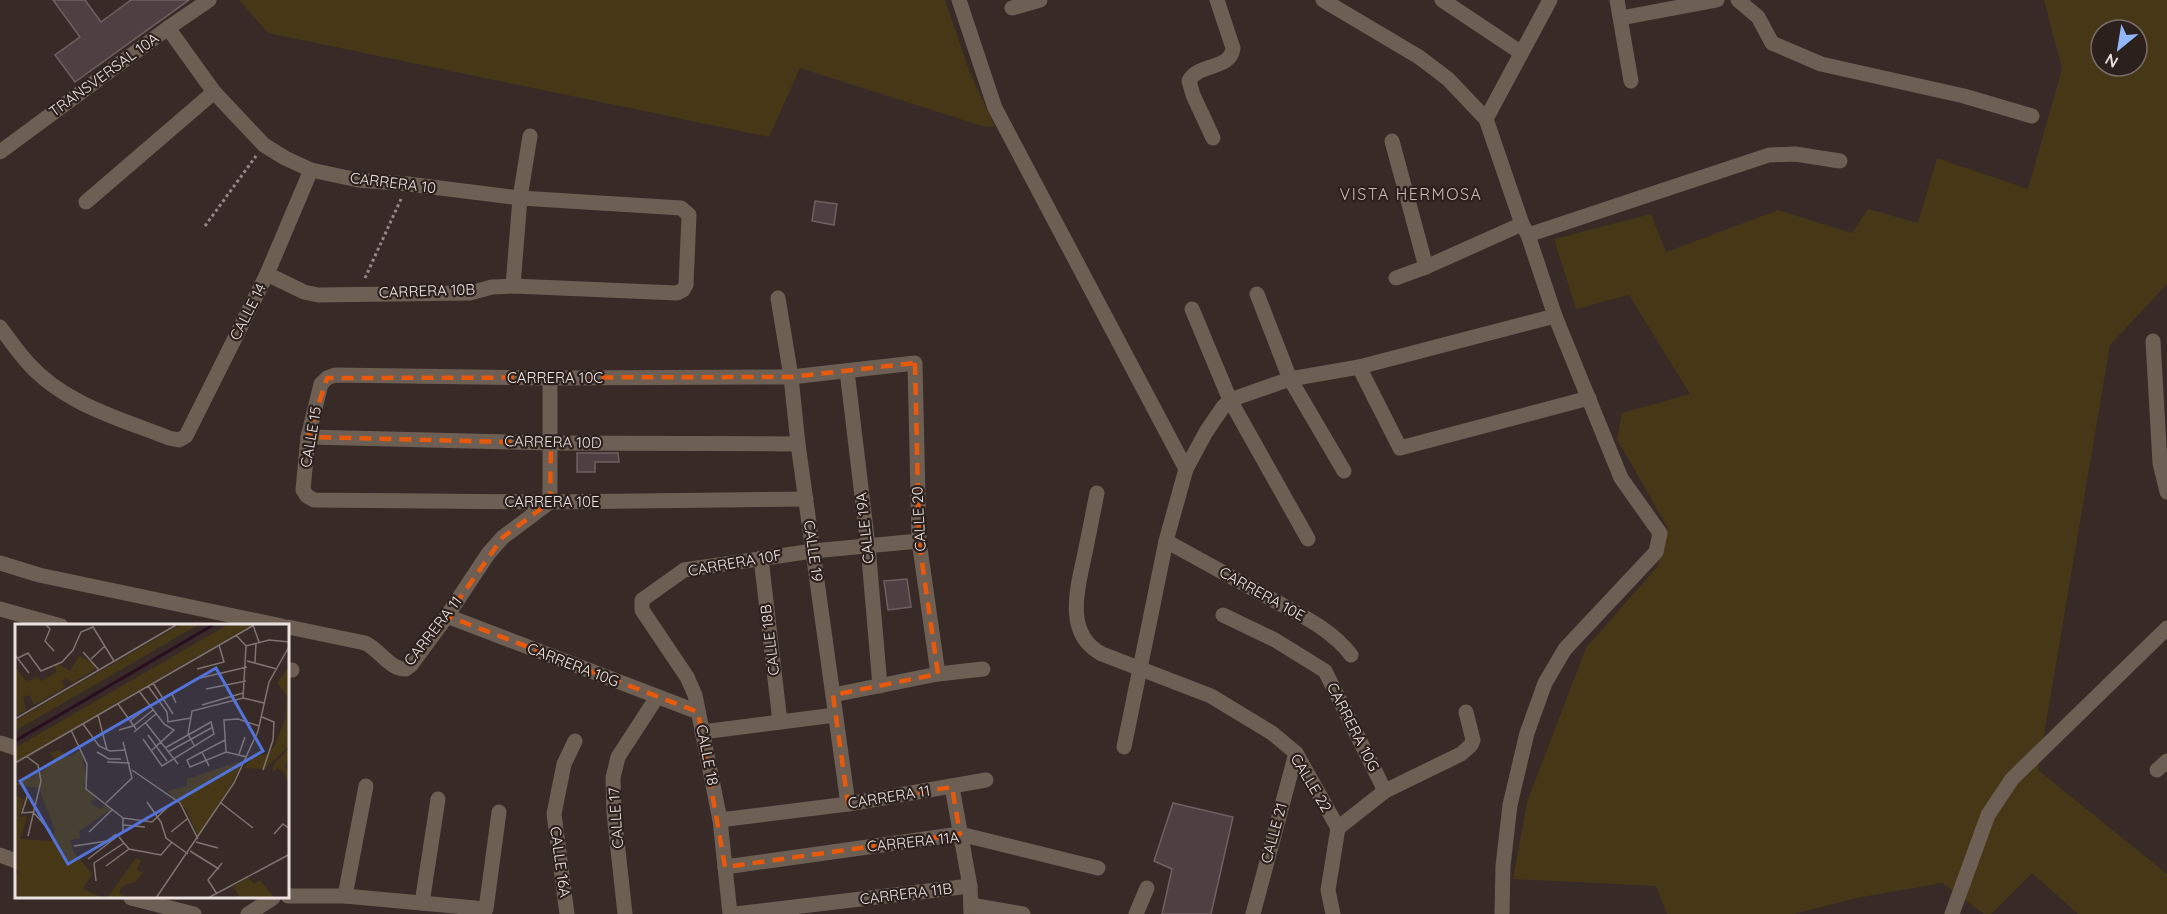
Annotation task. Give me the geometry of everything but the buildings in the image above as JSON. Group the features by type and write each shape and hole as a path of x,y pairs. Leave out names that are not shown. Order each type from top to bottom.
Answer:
{"street":[{"name":"TRANSVERSAL 10A","path":"0,152 209,0"},
{"path":"959,0 995,108 1186,469"},
{"path":"1012,8 1040,0"},
{"path":"1213,138 1192,94 1190,81 1197,72 1226,61 1232,55 1233,48 1217,0"},
{"path":"1323,0 1419,57 1448,79 1486,119 1555,316 1621,478 1660,533 1656,552 1565,649 1545,683 1527,733 1510,805 1503,866 1502,914"},
{"path":"1442,0 1520,52"},
{"path":"1486,119 1550,0"},
{"path":"1617,0 1630,81"},
{"path":"1621,18 1717,0"},
{"path":"1738,0 1758,17 1772,43 1821,64 1964,96 2032,116"},
{"name":"CARRERA 10","path":"168,28 214,92 264,145 311,170 358,180 520,198 681,208"},
{"path":"86,202 214,92"},
{"path":"513,286 520,198 530,136"},
{"path":"1392,141 1426,267"},
{"path":"1396,278 1526,229 1768,155 1795,154 1840,161"},
{"name":"CALLE 14","path":"0,327 29,364 54,386 76,400 179,440 186,435 267,274 311,170"},
{"name":"CARRERA 10B","path":"267,274 304,292 318,295 470,293 492,287 513,286 677,293 686,285 689,215 681,208"},
{"path":"1257,294 1290,379 1344,471"},
{"name":"CALLE 19","path":"778,298 791,377 798,444 848,804"},
{"path":"1191,309 1230,400 1308,539"},
{"path":"1124,747 1166,541 1186,469 1223,406 1230,400 1290,379 1359,367 1555,316"},
{"path":"2153,341 2160,463 2167,492"},
{"name":"CARRERA 10C","path":"321,384 327,378 335,375 549,378 791,377 915,363"},
{"name":"CALLE 20","path":"915,363 919,541 938,674"},
{"path":"1359,367 1401,448 1589,398"},
{"name":"CALLE 19A","path":"848,371 868,546 880,686"},
{"path":"549,378 550,502"},
{"name":"CALLE 15","path":"303,490 308,437 321,384"},
{"name":"CARRERA 10D","path":"308,437 551,443 798,444"},
{"name":"CARRERA 10E","path":"303,490 314,500 550,502 806,499"},
{"name":"CALLE 22","path":"1097,493 1075,601 1078,623 1092,648 1220,701 1272,733 1296,753 1338,828 1328,890 1333,914"},
{"name":"CARRERA 11","path":"290,627 365,643 372,646 396,668 402,670 411,665 488,554 503,537 550,502"},
{"name":"CARRERA 10F","path":"642,610 642,600 684,570 813,551 919,541"},
{"name":"CARRERA 10E","path":"1166,541 1301,615 1325,630 1345,646 1351,655"},
{"name":"CALLE 18B","path":"761,558 780,722"},
{"path":"0,563 39,575 272,624"},
{"path":"0,609 55,624"},
{"name":"CALLE 18","path":"642,610 691,684 720,820 732,914"},
{"name":"CARRERA 10G","path":"1223,615 1275,640 1324,671 1386,792"},
{"name":"CARRERA 10G","path":"447,616 698,712"},
{"path":"1952,914 1988,815 2012,779 2167,628"},
{"path":"832,695 938,674 983,669"},
{"name":"CALLE 17","path":"625,914 612,796 613,778 618,757 657,697"},
{"path":"1338,828 1386,792 1461,754 1468,748 1473,740 1466,712"},
{"path":"702,732 836,715"},
{"name":"CALLE 16A","path":"567,914 554,814 564,764 575,741"},
{"path":"0,743 15,748"},
{"name":"CALLE 21","path":"1253,914 1296,753"},
{"name":"CARRERA 11","path":"720,820 848,804 986,780"},
{"path":"345,896 366,786"},
{"path":"952,787 970,886 971,910 1023,914"},
{"path":"422,903 438,799"},
{"path":"290,896 345,896 486,909 499,812"},
{"name":"CARRERA 11A","path":"725,867 960,834 1098,868"},
{"path":"0,855 15,861"},
{"name":"CARRERA 11B","path":"732,914 970,886"},
{"path":"1136,914 1147,888"},
{"path":"1322,914 1328,890"},
{"path":"139,899 195,914"},
{"path":"248,914 270,899"}],"path":[{"path":"205,226 264,145"},
{"path":"358,293 408,184"}],"highlighted area":[{"path":"915,363 919,541 938,674 833,695 848,804 952,787 960,834 725,867 698,712 447,616 503,537 550,502 551,443 308,437 327,378 791,377"}],"shaded area":[{"path":"239,0 945,0 970,73 995,127 982,126 800,68 769,137 268,33"},
{"path":"2044,0 2167,0 2167,284 2110,345 2038,770 2167,874 2167,914 2078,914 2032,873 1991,914 1984,914 1942,883 1857,898 1794,914 1667,914 1656,886 1513,879 1527,802 1586,648 1658,566 1668,528 1617,439 1622,413 1690,394 1629,295 1576,309 1554,239 1651,214 1666,252 1778,210 1852,233 1868,209 1918,223 1937,158 2028,189 2062,69"}],"district":[{"name":"VISTA HERMOSA","path":"1411,194"}]}
